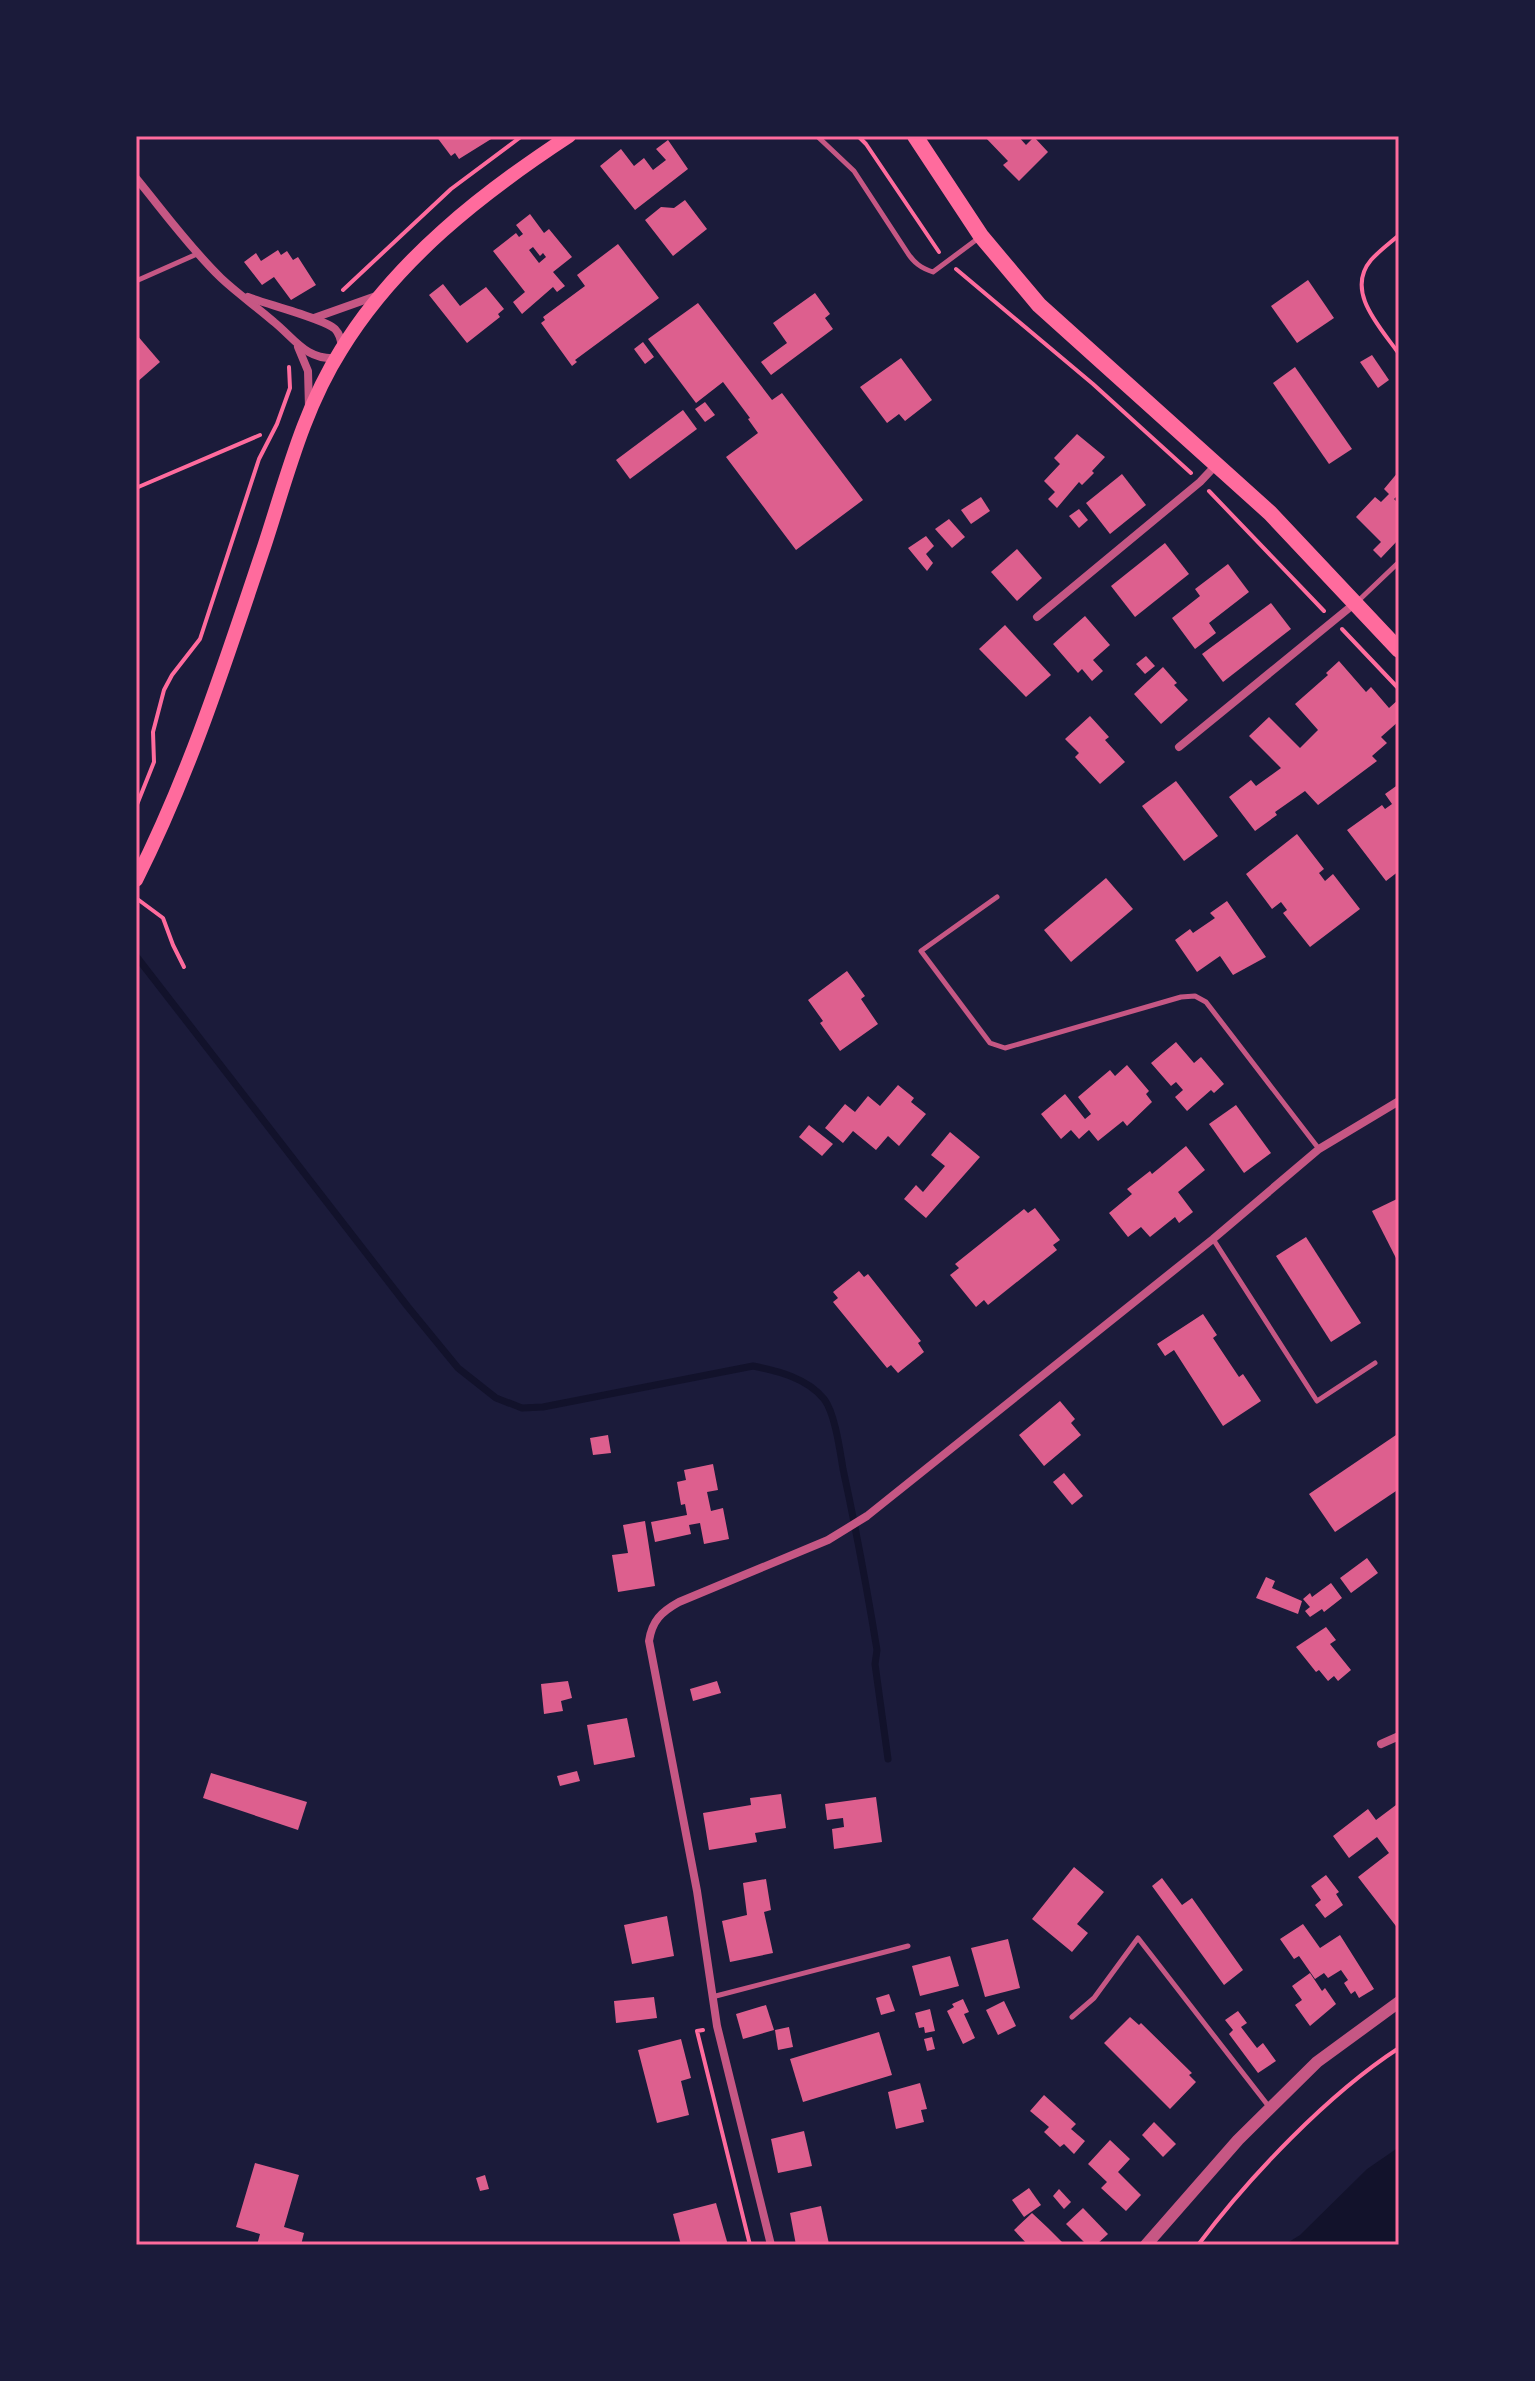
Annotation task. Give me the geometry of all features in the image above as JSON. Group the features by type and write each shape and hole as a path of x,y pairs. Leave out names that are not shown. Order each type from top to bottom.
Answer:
{"main road":[{"path":"136,880 166,819 199,739 309,413 339,352 381,295 420,252 504,181 569,136"},
{"path":"915,136 981,236 1039,305 1270,513 1399,650"},
{"path":"921,136 929,156"}],"street":[{"path":"136,178 198,253 298,347 308,371 309,413"},
{"path":"240,294 290,313 313,318 334,328 341,338 339,352 316,356 298,347"},
{"path":"313,318 381,295"},
{"path":"1037,617 1200,482 1216,465"},
{"path":"1179,747 1354,604"},
{"path":"771,2245 711,1998 697,1891 649,1641 650,1631 658,1616 679,1602 828,1540 867,1516 1213,1239 1319,1149 1399,1101"},
{"path":"1381,1744 1399,1736"},
{"path":"1146,2245 1238,2140 1317,2062 1399,2002"}],"lane":[{"path":"817,136 854,171 915,263 933,272 981,236"},
{"path":"136,281 198,253"},
{"path":"1354,604 1399,562"},
{"path":"997,897 921,951 990,1043 1005,1048 1181,997 1195,996 1206,1002 1319,1149"},
{"path":"1213,1239 1317,1401 1375,1363"},
{"path":"1072,2017 1094,1998 1138,1938 1270,2108"},
{"path":"711,1998 908,1946"}],"path":[{"path":"336,294 362,275 451,189 522,136"},
{"path":"858,136 930,242 948,262 1093,384 1200,482 1399,689"},
{"path":"1399,235 1370,261 1363,273 1362,291 1369,313 1399,354"},
{"path":"136,807 154,762 153,732 164,690 200,639 259,459 277,424 290,388 289,364"},
{"path":"136,488 260,435"},
{"path":"136,898 163,918 184,967"},
{"path":"717,2026 697,2031 750,2245"},
{"path":"1198,2245 1306,2124 1372,2066 1399,2048"}],"shaded area":[{"path":"1399,2147 1399,2245 1284,2245 1300,2235 1367,2169"}],"building":[{"path":"436,136 496,136 459,159 455,153 451,156"},
{"path":"984,136 1018,136 1026,145 1034,137 1048,152 1019,181 1003,165 1008,161"},
{"path":"668,140 688,169 635,210 600,166 621,149 634,166 644,158 653,170 666,160 656,149"},
{"path":"685,200 707,229 673,256 645,220 661,207 674,208"},
{"path":"530,214 544,233 549,229 572,257 553,272 565,286 557,292 553,287 522,314 513,302 525,292 493,251 516,233 519,237 523,234 516,225","holes":["533,247 540,256 543,253 546,257 539,263 529,250"]},
{"path":"618,244 659,298 575,360 577,362 572,366 541,323 545,320 543,317 585,286 577,275"},
{"path":"278,250 281,255 287,251 293,260 298,257 316,285 291,300 274,277 262,285 244,262 256,253 261,261"},
{"path":"1308,280 1334,318 1297,343 1271,306"},
{"path":"443,284 460,306 486,287 504,309 498,314 500,317 467,343 429,295"},
{"path":"815,293 830,314 825,318 833,329 771,375 761,362 787,343 773,323"},
{"path":"698,303 772,400 782,393 863,500 796,550 726,457 758,433 750,418 723,382 696,403 648,339"},
{"path":"136,334 160,362 136,383"},
{"path":"643,342 654,357 645,364 634,349"},
{"path":"1372,355 1389,380 1378,388 1360,362"},
{"path":"901,358 932,400 905,421 899,414 887,423 860,387"},
{"path":"1295,367 1352,449 1329,464 1273,383"},
{"path":"705,402 715,415 705,422 695,409"},
{"path":"683,410 697,429 630,479 616,460"},
{"path":"1077,434 1105,457 1092,471 1094,473 1082,485 1079,482 1057,508 1048,499 1055,492 1044,481 1060,464 1054,458"},
{"path":"1399,471 1399,494 1394,499 1399,504 1399,539 1381,558 1373,550 1381,542 1356,517 1375,497 1381,502 1389,494 1384,489"},
{"path":"1122,474 1146,505 1110,534 1086,503"},
{"path":"981,497 990,511 971,524 961,510"},
{"path":"1079,509 1088,520 1079,528 1069,516"},
{"path":"949,519 965,537 952,548 935,529"},
{"path":"926,536 934,546 926,554 933,563 927,571 908,548"},
{"path":"1165,543 1189,574 1135,617 1111,586"},
{"path":"1017,549 1042,578 1017,601 991,572"},
{"path":"1228,564 1249,592 1209,623 1216,633 1195,649 1172,618 1200,596 1195,589"},
{"path":"1271,603 1291,629 1223,682 1202,654"},
{"path":"1085,616 1110,645 1093,660 1103,671 1092,681 1082,669 1078,673 1053,644"},
{"path":"1005,625 1051,675 1026,697 979,649"},
{"path":"1146,656 1155,666 1145,674 1136,664"},
{"path":"1339,661 1366,692 1371,687 1389,708 1399,699 1399,721 1381,737 1387,743 1372,756 1377,761 1318,805 1305,791 1255,831 1229,797 1251,780 1256,786 1281,768 1249,736 1269,717 1300,748 1318,730 1295,704"},
{"path":"1163,667 1188,700 1161,724 1134,694"},
{"path":"1090,716 1109,737 1105,740 1125,762 1100,784 1075,757 1079,753 1065,739"},
{"path":"1176,781 1218,836 1184,861 1142,806"},
{"path":"1399,784 1399,871 1386,881 1347,830 1382,805 1385,809 1392,804 1385,794"},
{"path":"1297,834 1324,869 1319,873 1325,881 1333,874 1360,909 1310,947 1283,913 1287,910 1281,902 1272,909 1246,874"},
{"path":"1106,878 1133,909 1071,962 1044,930"},
{"path":"1227,901 1266,957 1233,975 1220,956 1197,972 1175,940 1190,929 1193,933 1215,918 1210,913"},
{"path":"847,971 865,996 861,999 878,1024 840,1051 808,1000"},
{"path":"1176,1042 1194,1063 1201,1057 1224,1084 1214,1093 1211,1090 1187,1111 1175,1097 1183,1090 1176,1082 1171,1086 1151,1063"},
{"path":"1127,1065 1149,1091 1146,1094 1152,1102 1127,1126 1123,1121 1098,1141 1089,1130 1079,1139 1071,1130 1061,1139 1041,1114 1065,1094 1085,1119 1091,1114 1078,1097 1110,1070 1115,1076"},
{"path":"898,1085 914,1098 911,1102 926,1114 899,1146 888,1136 876,1150 853,1131 843,1143 825,1128 845,1104 855,1112 868,1096 880,1106"},
{"path":"1236,1105 1271,1153 1244,1173 1209,1124"},
{"path":"809,1125 833,1144 822,1156 799,1137"},
{"path":"950,1132 980,1157 926,1218 904,1199 916,1185 923,1192 945,1166 931,1155"},
{"path":"1186,1146 1205,1170 1178,1192 1193,1212 1179,1223 1175,1217 1150,1237 1141,1227 1128,1237 1109,1213 1132,1194 1127,1189 1150,1171 1152,1174"},
{"path":"1399,1198 1399,1264 1372,1211"},
{"path":"1035,1208 1060,1240 1053,1245 1057,1250 988,1305 984,1300 976,1307 950,1275 959,1268 955,1264 1024,1209 1028,1213"},
{"path":"1306,1237 1361,1323 1331,1342 1276,1256"},
{"path":"859,1271 864,1277 868,1274 921,1341 918,1343 924,1352 898,1373 891,1365 887,1368 833,1302 838,1298 833,1292"},
{"path":"1203,1314 1217,1335 1213,1338 1239,1377 1243,1374 1261,1401 1223,1426 1174,1350 1165,1356 1157,1344"},
{"path":"1060,1401 1075,1419 1071,1423 1081,1435 1044,1466 1019,1435"},
{"path":"608,1435 611,1453 593,1455 590,1438"},
{"path":"1396,1435 1399,1440 1399,1489 1335,1532 1309,1494"},
{"path":"713,1464 718,1490 707,1492 711,1511 723,1508 729,1539 704,1544 700,1523 689,1525 691,1534 655,1542 651,1522 687,1515 685,1504 681,1505 677,1482 686,1480 684,1470"},
{"path":"1064,1473 1083,1496 1072,1505 1053,1482"},
{"path":"645,1521 655,1586 618,1592 612,1555 628,1553 623,1525"},
{"path":"1367,1558 1378,1573 1351,1593 1340,1578"},
{"path":"1266,1577 1275,1581 1272,1588 1302,1601 1298,1614 1256,1598"},
{"path":"1331,1583 1342,1598 1324,1612 1322,1609 1310,1617 1305,1611 1310,1607 1303,1599 1310,1593 1312,1597"},
{"path":"1326,1627 1336,1640 1330,1644 1351,1670 1338,1681 1334,1676 1328,1681 1319,1670 1316,1672 1296,1647"},
{"path":"568,1681 572,1698 561,1701 563,1711 544,1714 541,1684"},
{"path":"717,1681 721,1693 693,1701 690,1689"},
{"path":"627,1718 635,1757 594,1765 587,1725"},
{"path":"577,1771 580,1781 560,1786 557,1776"},
{"path":"211,1773 307,1802 298,1830 203,1798"},
{"path":"781,1794 786,1828 755,1833 757,1842 709,1850 703,1813 751,1805 750,1798"},
{"path":"876,1797 882,1842 834,1849 832,1829 844,1827 843,1818 827,1820 825,1804"},
{"path":"1396,1805 1399,1809 1399,1930 1358,1877 1389,1853 1377,1837 1349,1858 1333,1836 1368,1809 1376,1820"},
{"path":"1074,1867 1104,1892 1077,1924 1088,1933 1072,1952 1032,1919"},
{"path":"1326,1875 1339,1892 1336,1894 1343,1905 1325,1918 1315,1905 1321,1900 1311,1886"},
{"path":"1162,1878 1182,1905 1192,1898 1243,1970 1224,1985 1152,1886"},
{"path":"766,1879 771,1910 764,1912 773,1953 730,1962 722,1921 747,1915 743,1883"},
{"path":"667,1916 674,1956 632,1964 624,1925"},
{"path":"1303,1924 1320,1948 1340,1935 1374,1989 1359,1998 1355,1991 1351,1994 1344,1983 1348,1980 1341,1970 1328,1978 1324,1973 1315,1979 1299,1956 1294,1959 1280,1939"},
{"path":"1008,1939 1020,1988 985,1997 971,1948"},
{"path":"950,1956 959,1986 920,1996 912,1966"},
{"path":"1310,1973 1336,2004 1310,2026 1295,2005 1302,2000 1292,1986"},
{"path":"889,1994 895,2011 881,2015 876,1998"},
{"path":"654,1997 657,2018 616,2023 614,2001"},
{"path":"963,1999 969,2012 964,2014 975,2038 963,2044 947,2011 954,2007 952,2004"},
{"path":"1004,2001 1016,2026 998,2035 986,2010"},
{"path":"766,2005 774,2030 743,2039 736,2014"},
{"path":"930,2009 935,2031 925,2033 924,2027 919,2028 915,2013"},
{"path":"1238,2011 1247,2023 1241,2027 1257,2048 1263,2043 1276,2061 1258,2073 1229,2034 1233,2030 1225,2020"},
{"path":"1130,2017 1139,2025 1141,2023 1192,2073 1189,2075 1196,2082 1170,2109 1104,2043"},
{"path":"789,2027 793,2047 778,2050 775,2030"},
{"path":"879,2032 892,2075 803,2102 790,2059"},
{"path":"932,2037 935,2049 927,2051 924,2039"},
{"path":"681,2039 691,2078 681,2081 689,2115 657,2123 638,2050"},
{"path":"920,2083 927,2109 921,2110 924,2122 896,2129 888,2092"},
{"path":"1044,2095 1076,2124 1071,2129 1085,2141 1074,2154 1064,2144 1060,2147 1044,2132 1049,2127 1030,2111"},
{"path":"1154,2122 1176,2144 1163,2157 1142,2135"},
{"path":"804,2131 812,2166 778,2173 771,2139"},
{"path":"1110,2140 1130,2159 1118,2172 1141,2195 1126,2211 1101,2188 1107,2182 1088,2164"},
{"path":"255,2163 299,2175 284,2227 304,2233 301,2245 257,2245 260,2234 236,2227"},
{"path":"485,2175 489,2189 480,2191 476,2178"},
{"path":"1029,2188 1041,2205 1024,2217 1012,2200"},
{"path":"1059,2189 1071,2202 1064,2209 1053,2196"},
{"path":"716,2203 728,2245 681,2245 673,2214"},
{"path":"821,2206 829,2244 796,2245 790,2213"},
{"path":"1083,2208 1108,2234 1096,2245 1087,2245 1066,2224"},
{"path":"1032,2213 1065,2245 1036,2245 1034,2242 1028,2245 1014,2230"}],"waterway":[{"path":"136,956 408,1307 458,1368 496,1398 522,1408 543,1407 753,1366 801,1381 824,1399 836,1432 865,1582 877,1650 875,1664 888,1759"}]}
